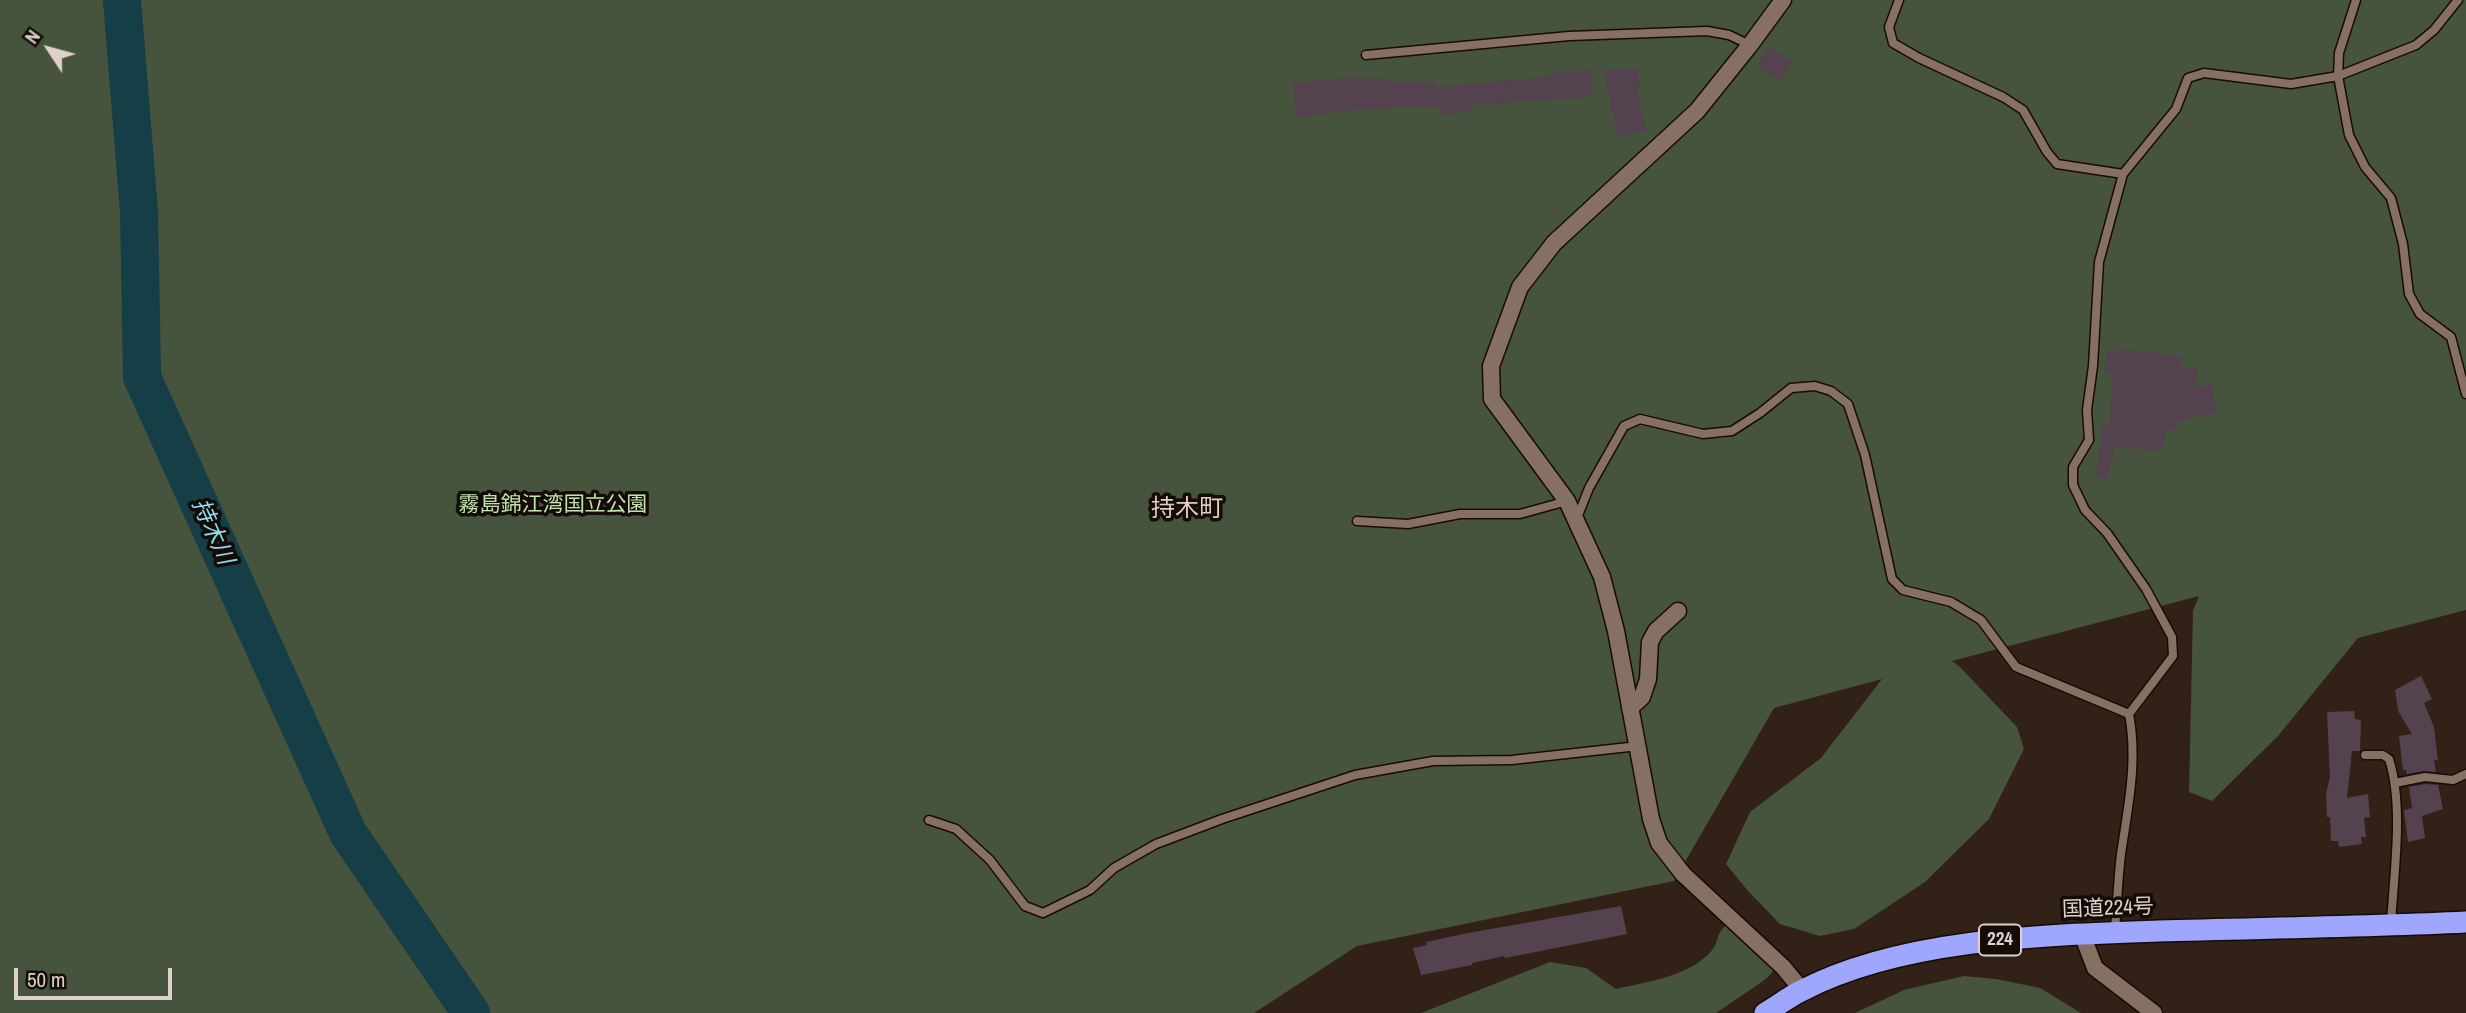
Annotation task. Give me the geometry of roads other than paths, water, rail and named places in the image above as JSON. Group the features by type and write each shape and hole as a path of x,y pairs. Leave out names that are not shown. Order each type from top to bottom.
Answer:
{"highway":[{"name":"国道224号","path":"1765,1013 1802,990 1847,972 1897,957 1955,946 2082,934 2466,922"}],"street":[{"path":"1783,0 1751,45 1697,111 1554,243 1520,287 1490,366 1492,399 1567,501 1602,578 1616,631 1651,819 1659,844 1683,874 1783,967 1802,990"},
{"path":"1630,708 1642,697 1648,679 1650,642 1656,631 1678,611"},
{"path":"2082,934 2095,968 2154,1013"}],"lane":[{"path":"1899,0 1889,27 1893,43 2003,97 2023,110 2057,164 2123,174"},
{"path":"2356,0 2339,53 2338,76 2349,135 2365,167 2391,198 2403,244 2409,294 2420,314 2451,337 2466,394"},
{"path":"2115,933 2121,857 2133,765 2133,735 2129,714 2173,656 2172,637 2146,590 2107,533 2085,510 2073,485 2073,467 2089,440 2087,410 2093,366 2099,262 2123,174 2176,109 2188,78 2204,73 2291,84 2338,76 2416,45 2434,30 2458,0"},
{"path":"1366,55 1569,36 1707,31 1728,35 1751,45"},
{"path":"1576,521 1589,488 1624,426 1640,419 1703,434 1732,430 1760,413 1791,387 1815,386 1831,391 1848,404 1865,455 1892,579 1903,590 1951,602 1981,620 2016,667 2129,714"},
{"path":"1357,521 1408,524 1460,514 1520,514 1567,501"},
{"path":"929,820 956,830 990,860 1025,906 1043,913 1090,890 1114,868 1156,844 1355,775 1433,761 1512,760 1638,746"},
{"path":"2365,755 2383,755 2389,758 2395,783 2396,845 2391,926"},
{"path":"2395,783 2425,777 2453,780 2466,774"}],"waterway":[{"name":"持木川","path":"122,0 139,212 142,377 348,833 471,1013"}],"district":[{"name":"持木町","path":"1187,510"}],"park label":[{"name":"霧島錦江湾国立公園","path":"553,505"}]}
